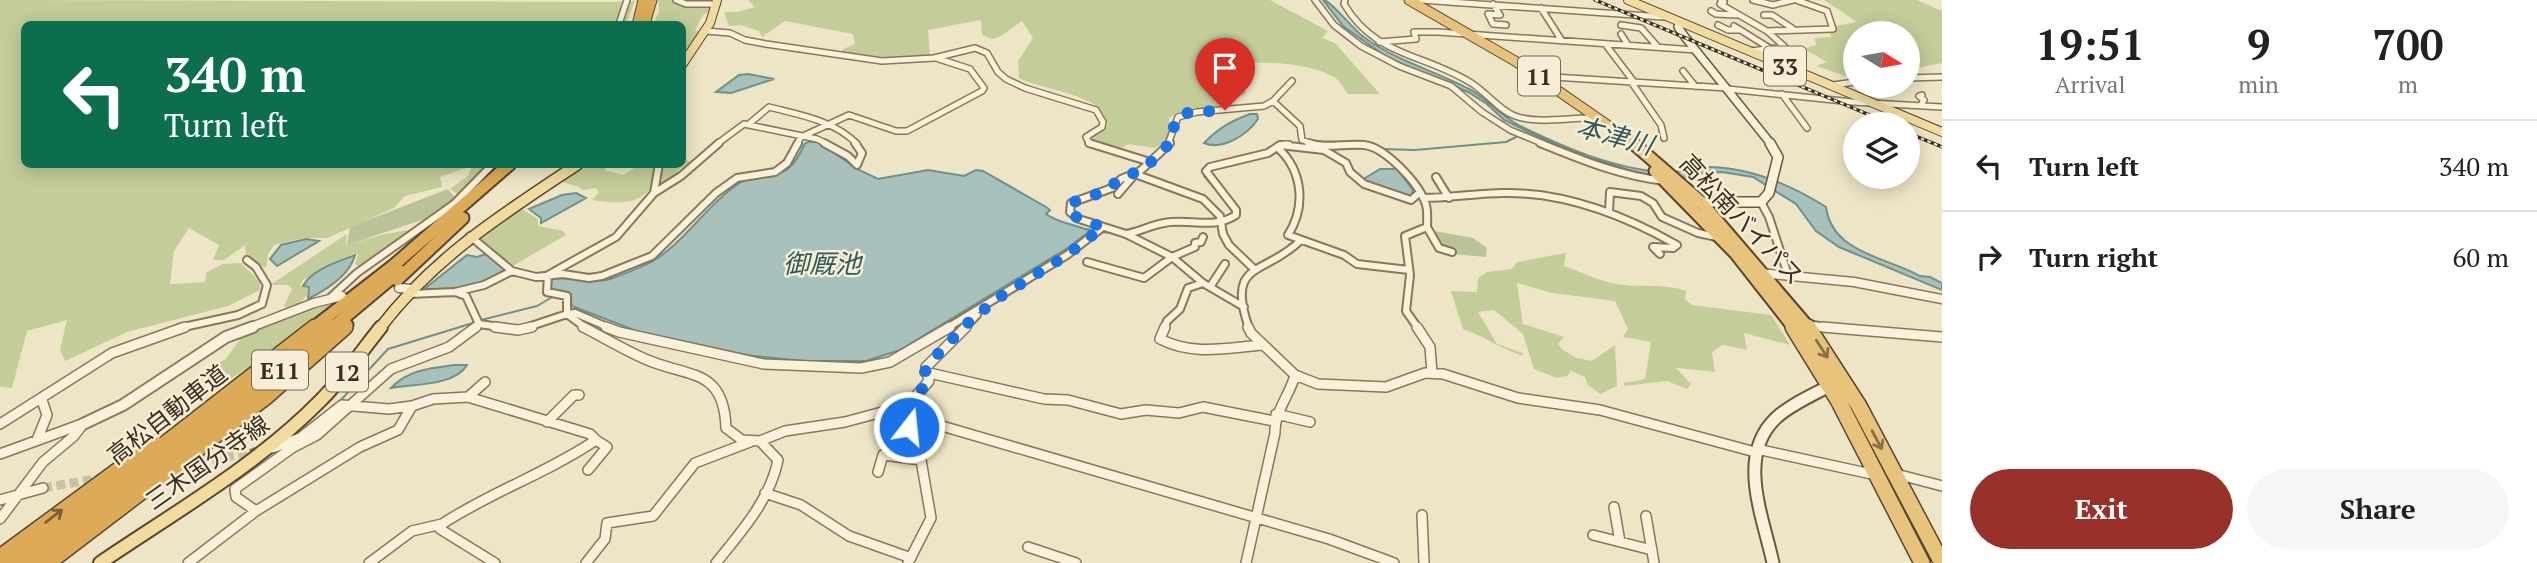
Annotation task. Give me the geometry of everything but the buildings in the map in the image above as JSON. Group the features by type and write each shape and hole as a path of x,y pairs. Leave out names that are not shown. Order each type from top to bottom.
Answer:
{"highway":[{"path":"638,21 643,0"},
{"path":"646,21 652,0"},
{"name":"高松南バイパス","path":"1399,0 1525,74 1590,118 1694,202 1806,323 1922,563"},
{"name":"高松南バイパス","path":"1409,0 1538,76 1613,127 1679,181 1721,238 1758,273 1781,310 1837,383 1895,474 1942,563"},
{"name":"高松自動車道","path":"12,563 432,234 506,168"},
{"name":"高松自動車道","path":"29,563 302,353 517,168"},
{"path":"48,563 267,396 475,206"},
{"path":"0,557 82,495 287,350"}],"main road":[{"name":"33","path":"1628,0 1942,132"},
{"path":"686,59 706,31 717,2"},
{"path":"1679,22 1678,27 1774,149 1778,166 1769,193 1761,201 1737,204 1694,202"},
{"name":"三木国分寺線","path":"100,563 218,482 326,397 406,290 469,236 572,168"},
{"path":"1773,563 1753,472 1756,451 1767,426 1837,383"}],"street":[{"path":"619,21 627,0"},
{"path":"676,0 686,4 717,2"},
{"path":"1315,0 1334,25 1361,46 1399,66 1451,86 1482,112 1510,130 1603,169 1635,178 1665,181"},
{"path":"1345,0 1349,16 1379,42 1396,52 1468,81 1517,117 1590,118"},
{"path":"1423,0 1667,17"},
{"path":"1541,0 1562,41"},
{"path":"1721,0 1724,2 1720,4 1767,30 1785,47 1749,51"},
{"path":"1753,0 1773,5 1795,0 1827,11 1833,29 1767,30"},
{"path":"1493,4 1500,15 1488,14 1493,24 1506,25"},
{"path":"1711,11 1716,14 1741,15"},
{"path":"1598,13 1603,20"},
{"path":"1764,15 1772,15 1793,29"},
{"path":"1621,25 1641,29 1657,46"},
{"path":"1718,25 1728,30 1741,30"},
{"path":"1734,26 1772,50"},
{"path":"706,31 730,33 745,40 858,59 892,61 934,58 969,48 980,49 990,57 998,72 1015,84 1096,110 1103,122 1101,127 1086,137 1086,142 1090,145 1150,162"},
{"path":"1379,42 1416,39 1414,32 1457,33 1696,50"},
{"path":"1621,34 1629,45"},
{"path":"1605,45 1661,125 1664,138"},
{"path":"469,236 485,245 489,252 512,271 536,277 602,276 652,256 727,185 745,176 775,172 788,163 801,137 825,124 849,115 896,131 907,131 984,88 970,69 934,58"},
{"path":"1683,71 1695,86"},
{"path":"1538,76 1942,107"},
{"path":"1920,78 1942,77"},
{"path":"1118,194 1135,174 1171,142 1178,117 1197,112 1256,108 1273,101 1292,81"},
{"path":"1832,86 1843,84"},
{"path":"1781,93 1807,128"},
{"path":"1921,105 1924,100 1919,96 1922,95"},
{"path":"1273,101 1300,126 1302,140 1329,148 1357,145 1377,148 1399,167 1426,203 1427,227 1439,248 1452,251"},
{"path":"548,275 616,237 654,193 681,176 701,157 769,107 825,124 857,141 862,153 857,165 848,156 817,138 801,137 750,123"},
{"path":"1126,234 1135,233 1152,224 1221,223 1232,218 1236,210 1206,171 1210,167 1268,153 1287,144 1324,150 1346,163 1348,170 1362,184 1411,200 1421,196 1449,198 1504,193 1541,196 1609,212 1657,232 1677,245 1673,248 1653,247 1660,254"},
{"path":"1278,148 1288,159 1301,195 1298,217 1288,235 1344,255 1357,264 1409,270"},
{"path":"330,298 357,273 454,204 489,168"},
{"path":"654,193 659,181 659,168"},
{"path":"1244,307 1206,285 1172,257 1126,234 1074,216 1070,212 1071,203 1100,193 1121,179 1135,174 1203,199 1214,207 1220,216 1221,233 1226,242 1253,268"},
{"path":"1436,177 1449,198"},
{"path":"1609,212 1609,192 1615,191 1649,200 1662,217 1698,233 1721,238"},
{"path":"1761,201 1788,275"},
{"path":"1657,232 1662,217"},
{"path":"455,292 466,296 475,320 480,324 518,330 575,313 619,332 764,364 861,368 890,362 1067,255 1103,227"},
{"path":"1427,227 1405,236 1409,270 1406,311 1431,347 1434,359 1432,373"},
{"path":"1087,262 1144,278 1172,257 1195,247 1195,243 1200,242 1203,237"},
{"path":"1301,240 1287,253 1253,268 1245,275 1241,288 1251,332 1295,374 1318,384 1386,387 1418,374 1432,373 1459,378 1518,398 1600,410 1756,451 1878,475"},
{"path":"0,424 42,400 82,368 132,344 197,323 228,319 250,312 262,304 267,285 256,267 247,260"},
{"path":"1225,264 1206,285 1188,288 1180,309 1167,321 1160,339 1183,348 1219,352 1262,345"},
{"path":"406,290 455,292 484,285 512,271"},
{"path":"1758,273 1854,282 1939,300"},
{"path":"548,275 547,292 567,296 567,314 576,323 647,360 709,380 723,401 726,428 742,440 756,441 778,460 777,469 765,493 716,563"},
{"path":"0,454 83,424 123,405 226,337 330,298 342,296"},
{"path":"925,372 932,360 970,321 998,298"},
{"path":"226,337 228,319"},
{"path":"1806,323 1836,329 1941,338"},
{"path":"235,489 292,448 317,435 391,369 449,347 480,324"},
{"path":"586,563 605,539 607,523 653,516 695,463 785,431 845,422 908,405 929,381 925,372"},
{"path":"925,372 1044,399 1068,400 1121,414 1146,410 1179,413 1203,407 1310,422"},
{"path":"1246,563 1275,433 1275,418 1289,394 1295,374"},
{"path":"468,397 485,382"},
{"path":"547,422 574,395 579,395"},
{"path":"248,453 289,444 336,408 353,405 378,409 412,406 433,399 468,397 590,434 607,447 588,470"},
{"path":"37,441 48,416 48,407 42,400"},
{"path":"765,493 801,505 849,536 909,560 931,518 921,460 909,427 908,405"},
{"path":"188,563 256,511 360,447 398,430 412,406"},
{"path":"0,519 43,462 74,436 83,424"},
{"path":"916,445 927,431 942,426 1329,539 1394,563"},
{"path":"369,563 412,531 442,524 498,490 554,467 596,440"},
{"path":"878,472 883,455 921,460"},
{"path":"1895,474 1942,486"},
{"path":"218,482 235,489"},
{"path":"0,500 43,488"},
{"path":"235,489 236,497 256,511"},
{"path":"1615,508 1620,542"},
{"path":"1422,515 1424,563"},
{"path":"1646,516 1654,563"},
{"path":"442,524 440,530 495,563"},
{"path":"1592,535 1652,550"},
{"path":"1028,547 1076,563"}],"green space":[{"path":"0,0 635,1 627,21 21,21 21,168 466,168 440,177 442,187 405,196 394,208 327,238 303,238 274,245 268,254 266,268 246,257 245,245 224,260 213,260 219,245 189,228 174,251 170,284 205,282 206,273 222,264 241,263 260,282 260,290 228,306 127,332 65,361 60,350 67,320 27,331 12,388 0,387"},
{"path":"658,0 677,0 713,8 703,15 695,30 701,32 686,53 686,21 654,21 659,12"},
{"path":"748,0 1270,0 1328,31 1322,38 1335,43 1380,94 1348,94 1334,77 1293,65 1260,63 1230,67 1219,71 1239,76 1246,94 1214,107 1184,110 1169,118 1169,139 1155,148 1128,144 1119,150 1094,142 1092,138 1108,125 1101,110 1094,104 1019,78 1018,61 1033,38 1022,21 992,39 982,35 981,20 928,30 930,55 872,59 850,55 841,50 855,44 853,34 785,21 762,37 759,31 741,25 729,26 724,12 738,12 755,7"},
{"path":"1824,0 1917,0 1942,11 1942,63 1920,68 1920,21 1856,21"},
{"path":"1843,25 1843,75 1816,66 1827,62 1804,49 1816,45 1815,38 1832,37 1828,31 1836,30 1835,26"},
{"path":"471,168 485,168 459,195 450,189 468,176"},
{"path":"587,168 606,168 604,170 623,175 635,168 681,168 677,176 660,186 662,179 656,180 644,195 629,201 592,200 599,192 596,188 583,190 562,182"},
{"path":"448,189 456,199 427,221 422,220 347,245 350,227"},
{"path":"520,208 538,219 538,226 563,231 566,235 511,267 479,237"},
{"path":"415,229 360,268 355,264 358,254 354,253 303,280 300,286 307,288 308,294 293,310 284,306 292,289 288,285 270,285 347,234 346,245"},
{"path":"1434,231 1473,238 1487,248 1486,257 1442,253"},
{"path":"1566,253 1564,266 1603,281 1678,289 1686,291 1685,299 1692,305 1771,315 1790,345 1744,333 1747,350 1723,345 1712,352 1715,372 1676,368 1691,384 1687,389 1667,381 1624,386 1624,383 1645,379 1651,342 1623,337 1628,329 1615,301 1552,293 1517,283 1523,324 1564,337 1558,344 1563,350 1577,358 1592,361 1615,345 1617,386 1600,394 1588,385 1585,377 1571,371 1567,376 1557,378 1534,369 1523,334 1494,310 1478,312 1497,344 1523,353 1523,356 1463,329 1451,291 1477,292 1478,278 1487,272 1512,269 1517,262"},
{"path":"337,301 229,380 217,376 218,371 208,373 210,368 226,359 242,336"}],"water":[{"path":"1323,0 1377,46 1469,89 1513,122 1536,134 1588,155 1642,170 1666,172 1701,167 1723,168 1769,179 1799,191 1826,207 1830,222 1838,235 1849,244 1920,276 1930,277 1942,283 1942,290 1839,247 1816,231 1796,204 1753,177 1722,172 1693,174 1685,178 1645,175 1586,157 1528,132 1504,120 1487,104 1468,92 1388,58 1343,26"},
{"path":"739,75 774,79 731,93 716,92"},
{"path":"1250,114 1257,114 1258,119 1242,135 1219,145 1204,143 1225,126"},
{"name":"御厩池","path":"818,142 859,170 878,179 928,170 964,176 976,170 983,171 1046,207 1050,210 1046,214 1051,217 1090,231 1066,249 900,350 866,361 803,361 745,355 639,332 572,306 569,294 550,289 550,279 605,280 653,261 676,244 729,191 751,177 783,172 798,157 805,143"},
{"path":"1380,169 1397,169 1413,190 1411,197 1362,180"},
{"path":"576,193 586,198 541,223 541,218 529,209 562,195"},
{"path":"306,239 319,241 277,266 270,259 281,245"},
{"path":"489,253 506,271 491,280 454,290 424,289 467,255 477,257"},
{"path":"355,255 343,275 308,299 309,287 303,286 307,280 326,267"},
{"path":"467,365 453,377 422,385 391,388 412,374"}],"waterway":[{"path":"1382,149 1415,150 1506,142 1518,136"},
{"path":"1328,150 1343,148"},
{"path":"1204,170 1204,176 1217,191"},
{"path":"1086,229 1094,230"},
{"path":"1101,232 1113,233"},
{"path":"481,320 537,306 554,296"},
{"path":"339,402 388,349 473,323"},
{"path":"250,450 255,448"}],"tunnel":[{"path":"185,464 248,453"},
{"path":"43,488 101,478"}],"railway":[{"path":"1595,0 1862,112"},
{"path":"1920,138 1942,147"}],"route":[{"path":"909,427 908,405 920,395 929,381 925,372 932,360 970,321 998,298 1084,244 1103,227 1074,216 1070,212 1071,203 1100,193 1146,167 1171,142 1178,117 1186,113 1225,110"}],"water label":[{"name":"本津川","path":"1615,135"}]}
